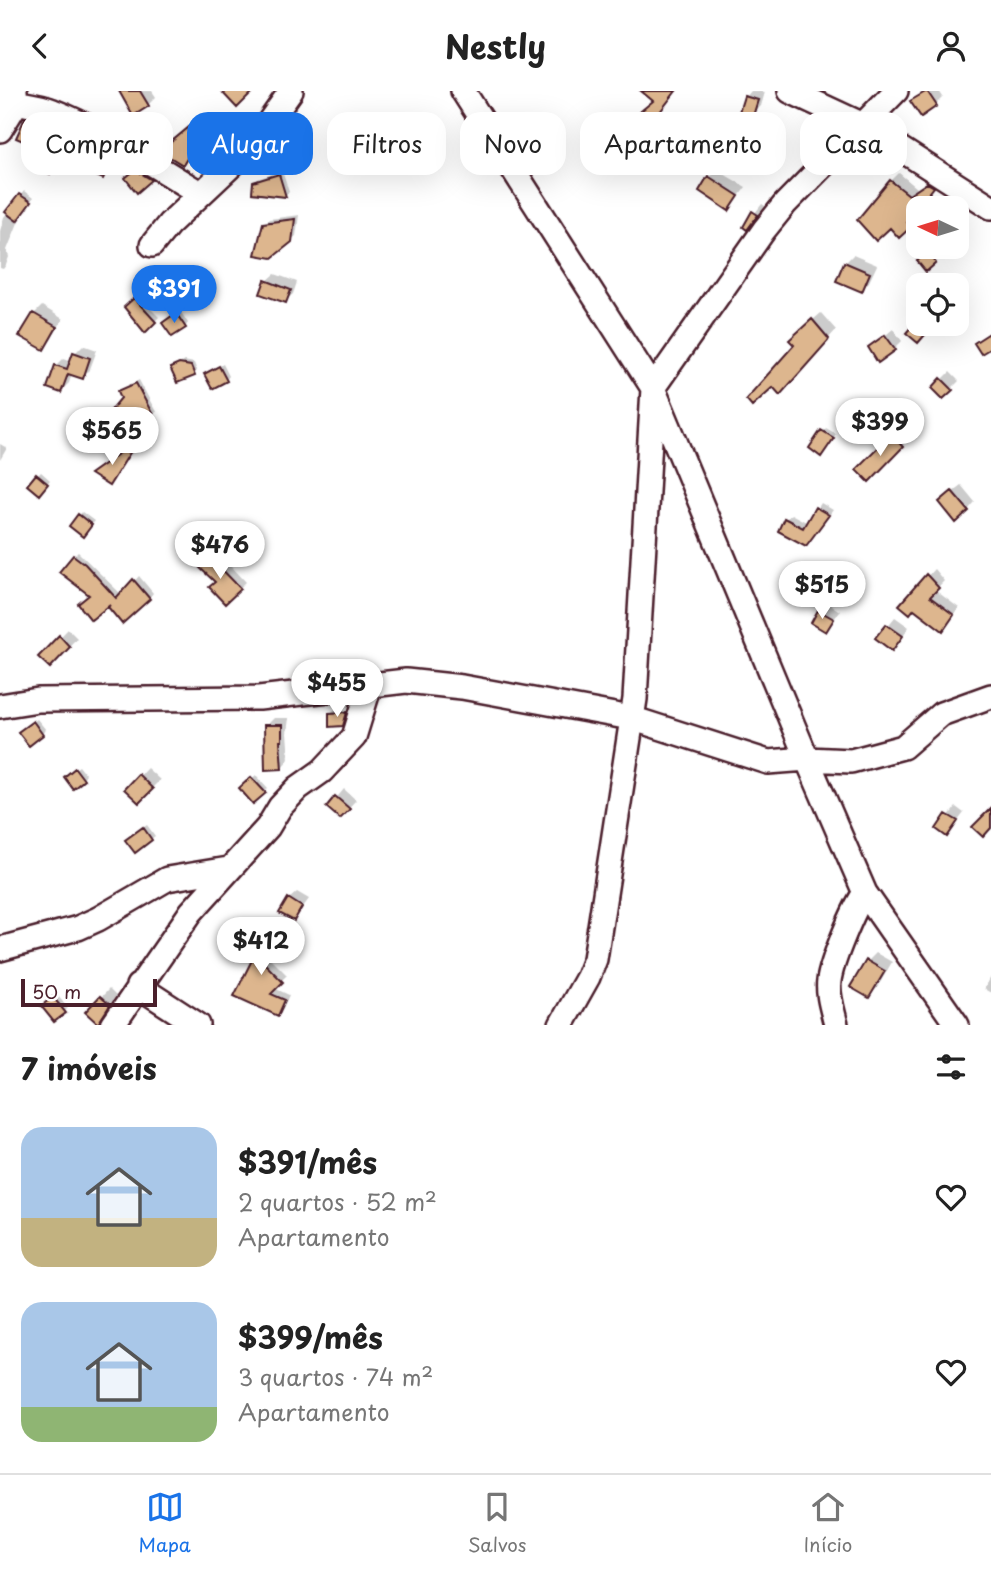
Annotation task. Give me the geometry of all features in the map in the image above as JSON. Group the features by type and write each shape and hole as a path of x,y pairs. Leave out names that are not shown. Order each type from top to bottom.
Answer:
{"street":[{"path":"152,244 200,193 252,146 291,91"},
{"path":"463,91 653,388 865,893 957,1025"},
{"path":"789,91 835,112"},
{"path":"876,112 896,91"},
{"path":"0,130 10,98 35,105 89,127 200,193"},
{"path":"907,153 991,207"},
{"path":"561,1025 595,959 637,679 653,388 764,230 814,175"},
{"path":"0,706 38,700 259,698 406,681 436,683 631,718 768,762 807,759 851,761 903,747 941,714 991,696"},
{"path":"113,1025 191,912 268,827 280,807 298,788 322,771 354,737 370,685"},
{"path":"0,949 78,928 167,879 228,869"},
{"path":"836,1025 829,994 830,973 855,908 865,893"},
{"path":"138,986 198,1025"}],"building":[{"path":"119,91 140,91 149,106 139,112 131,112"},
{"path":"221,91 254,91 237,108"},
{"path":"641,91 676,91 660,112 640,112 653,101"},
{"path":"927,91 937,106 921,117 910,101"},
{"path":"744,96 758,100 754,112 739,112"},
{"path":"21,127 21,140 16,138"},
{"path":"187,129 187,158 183,165 173,159 173,140"},
{"path":"129,175 144,175 152,180 137,193 125,178"},
{"path":"279,175 286,197 252,193 253,182"},
{"path":"708,176 739,196 729,211 699,191"},
{"path":"890,180 909,195 927,183 934,187 927,196 906,196 906,232 899,238 890,228 876,241 857,220"},
{"path":"19,194 31,202 17,221 5,212"},
{"path":"752,211 758,215 747,230 743,227"},
{"path":"295,219 292,242 272,258 255,255 263,223"},
{"path":"933,259 936,263 926,272 917,261"},
{"path":"844,262 870,273 862,292 836,281"},
{"path":"265,280 291,290 286,303 260,294"},
{"path":"134,298 156,322 145,333 124,307"},
{"path":"33,313 57,327 44,350 19,336"},
{"path":"176,313 186,328 172,337 162,323"},
{"path":"812,319 828,341 780,395 773,387 752,406 746,399 794,345 789,340"},
{"path":"991,332 991,348 981,354 974,343"},
{"path":"885,335 896,350 878,363 868,347"},
{"path":"910,336 924,336 918,343"},
{"path":"73,352 90,358 83,379 68,374 61,393 47,388 55,365 67,369"},
{"path":"179,364 191,366 195,376 177,383 170,368"},
{"path":"219,366 227,381 212,389 204,374"},
{"path":"941,378 953,390 943,399 932,388"},
{"path":"136,383 154,417 133,435 111,410 121,398 118,391"},
{"path":"821,430 834,438 821,457 809,448"},
{"path":"891,434 903,447 869,482 856,469"},
{"path":"138,440 109,486 90,474"},
{"path":"36,474 48,484 39,495 27,485"},
{"path":"952,491 969,511 956,523 939,502"},
{"path":"815,507 829,515 806,546 778,531 784,518 803,528"},
{"path":"78,514 92,525 83,537 69,526"},
{"path":"73,555 85,564 116,598 133,579 150,599 122,624 108,607 110,605 91,620 78,604 89,595 59,572"},
{"path":"210,557 241,589 225,604 209,587 215,582 200,568"},
{"path":"926,574 939,588 930,597 954,615 943,631 914,609 910,614 899,605"},
{"path":"818,610 834,619 826,632 811,623"},
{"path":"886,624 903,636 892,651 875,638"},
{"path":"59,635 70,647 50,668 38,657"},
{"path":"347,712 343,726 329,727 329,713"},
{"path":"33,721 43,735 29,746 18,732"},
{"path":"264,725 282,725 282,769 265,770"},
{"path":"75,768 84,780 73,789 64,777"},
{"path":"138,774 153,789 139,803 124,789"},
{"path":"251,777 266,793 253,804 239,788"},
{"path":"335,796 350,809 340,819 326,807"},
{"path":"991,808 991,828 983,837 972,827"},
{"path":"946,814 958,821 947,837 936,829"},
{"path":"143,827 152,840 135,853 125,840"},
{"path":"288,898 302,907 294,921 279,913"},
{"path":"262,929 278,942 262,961 283,982 271,994 285,1000 278,1016 234,996 254,956 246,950"},
{"path":"866,960 885,971 869,998 850,987"},
{"path":"100,996 110,1005 98,1024 85,1012"},
{"path":"53,997 66,1013 54,1022 41,1006"}]}
